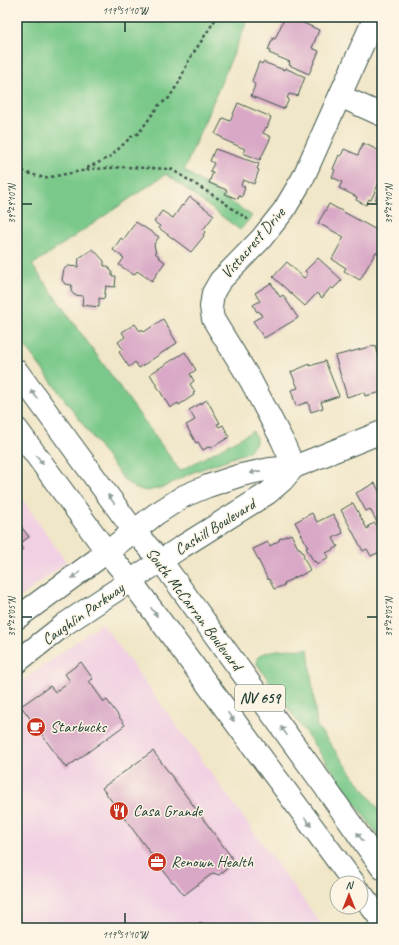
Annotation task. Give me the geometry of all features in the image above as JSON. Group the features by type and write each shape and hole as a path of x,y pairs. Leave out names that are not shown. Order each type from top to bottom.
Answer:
{"street":[{"name":"Vistacrest Drive","path":"294,467 282,440 251,382 218,329 211,307 213,293 220,281 266,234 284,210 303,178 375,17"},
{"path":"340,96 382,115"},
{"name":"South McCarran Boulevard","path":"17,371 134,531 160,561 325,787 382,868"},
{"name":"South McCarran Boulevard","path":"17,429 348,875"},
{"name":"Cashill Boulevard","path":"107,552 156,514 184,496 241,475 270,469 294,467 382,432"},
{"name":"Cashill Boulevard","path":"131,581 217,524 268,493 282,481 294,467"},
{"path":"17,618 107,552"},
{"name":"Caughlin Parkway","path":"17,662 64,624 131,581"},
{"path":"369,904 382,921"}],"path":[{"path":"85,169 110,157 131,137 139,133 159,106 169,98 179,82 189,60 217,17"},
{"path":"17,168 27,173 45,178 85,169 126,167 171,169 219,199 266,234"}],"shaded area":[{"path":"17,492 66,562 17,600"},
{"path":"102,623 323,927 322,928 17,928 17,685"}],"green space":[{"path":"17,17 249,17 184,170 252,216 240,230 166,174 32,265 180,471 253,431 256,438 256,443 248,452 191,473 164,487 147,491 135,488 124,480 17,335"},
{"path":"308,649 317,726 382,814 382,841 257,664 257,658 267,652"}],"building":[{"path":"285,17 290,17 319,30 312,48 319,51 309,74 289,65 290,62 269,53 270,51 268,50 273,38 275,39"},
{"path":"259,62 262,64 263,62 284,70 285,68 305,77 298,96 289,94 287,98 289,99 285,108 283,109 251,96 255,85 252,81"},
{"path":"238,103 271,117 267,128 266,127 263,133 271,137 260,160 243,153 245,149 222,139 223,138 215,134 223,118 230,121"},
{"path":"363,143 382,152 382,176 371,200 369,199 366,205 356,200 357,197 339,188 342,182 332,177 335,170 333,169 339,155 341,156 344,149 358,155"},
{"path":"215,149 259,164 257,169 259,170 254,184 243,180 241,185 245,187 242,197 239,196 238,199 225,194 227,190 209,183 213,172 210,171 214,163 210,161"},
{"path":"382,185 382,203 375,200"},
{"path":"190,197 214,215 203,230 205,232 203,235 204,236 191,252 159,228 160,226 154,222 162,211 173,218"},
{"path":"329,204 382,233 382,255 376,252 360,280 344,271 346,268 332,259 344,237 318,223"},
{"path":"136,222 159,237 154,244 156,254 165,262 152,281 137,271 134,275 119,265 124,258 113,250 121,238 123,240"},
{"path":"93,249 104,261 104,266 108,266 112,272 112,276 116,276 115,287 106,286 104,299 99,298 99,307 82,305 83,296 74,295 71,291 72,285 65,284 62,280 64,269 68,266 78,267 79,258"},
{"path":"318,258 342,280 333,289 331,287 322,298 317,293 305,306 273,277 287,262 304,278 308,274 305,271"},
{"path":"271,283 280,297 283,295 298,318 264,338 253,321 262,316 259,311 257,312 253,305 260,301 255,293"},
{"path":"163,319 177,343 139,368 135,362 129,367 119,352 123,349 118,342 125,337 122,332 135,324 140,331 142,329 144,332"},
{"path":"376,346 382,369 382,392 365,396 364,392 347,397 335,356"},
{"path":"185,352 196,370 190,374 194,381 190,384 195,392 193,393 194,395 179,405 178,403 170,408 150,374"},
{"path":"325,361 339,396 321,402 323,408 311,412 308,402 296,406 291,390 298,388 291,372 310,364 310,366"},
{"path":"207,400 220,423 217,424 219,427 223,425 229,437 211,448 208,447 203,450 198,442 196,443 186,425 195,420 189,410"},
{"path":"375,483 382,497 382,551 371,556 367,549 363,551 341,510 353,503 367,529 369,528 368,526 375,523 376,525 378,524 370,509 366,511 356,493"},
{"path":"312,513 317,522 333,514 343,533 333,538 338,547 326,553 329,557 317,564 315,561 314,562 306,548 308,547 295,522"},
{"path":"17,521 29,537 19,544 23,549 17,553"},
{"path":"291,534 298,548 300,548 304,555 303,556 310,570 284,583 285,585 274,589 253,549 268,542 270,546 280,540 279,539"},
{"path":"81,662 93,679 89,681 104,702 107,700 125,725 66,768 21,706 50,686 55,692 70,681 65,674"},
{"path":"153,751 235,862 219,875 213,873 184,895 174,882 172,882 102,788"},
{"path":"200,922 208,928 195,928"}],"place":[{"name":"Starbucks","path":"36,727"},
{"name":"Casa Grande","path":"119,811"},
{"name":"Renown Health","path":"157,862"}]}
